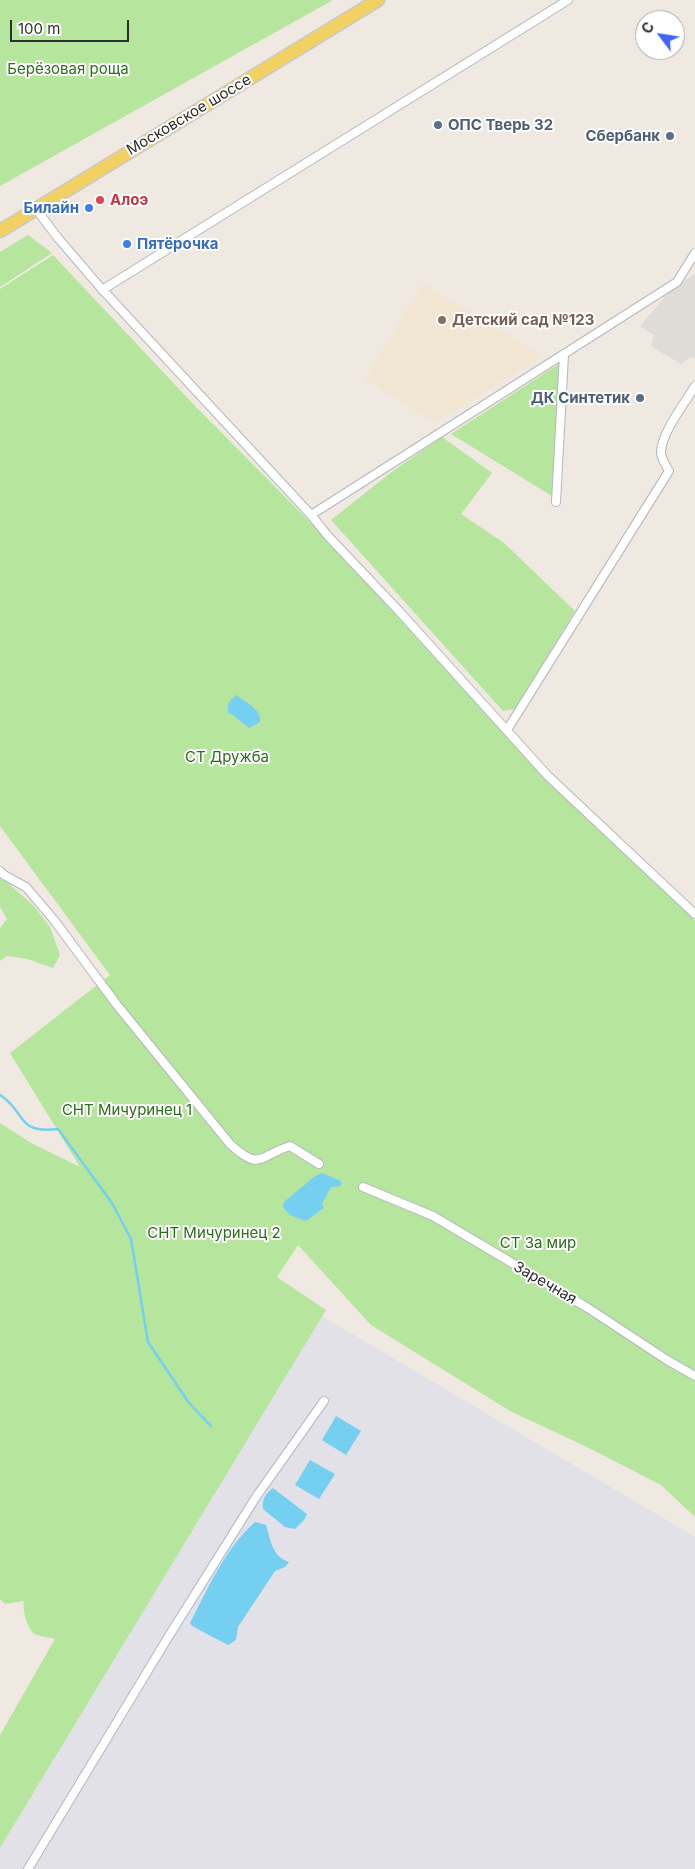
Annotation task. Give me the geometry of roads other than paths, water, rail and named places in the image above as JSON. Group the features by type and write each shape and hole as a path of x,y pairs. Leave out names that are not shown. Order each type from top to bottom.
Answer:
{"main road":[{"name":"Московское шоссе","path":"0,231 378,0"}],"street":[{"path":"102,290 568,0"},
{"path":"36,209 102,290 311,515 328,536 399,611 548,776 695,914"},
{"path":"311,515 677,282 695,252"},
{"path":"556,502 564,355"},
{"path":"507,730 669,472 661,453 663,444 667,433 695,386"},
{"path":"0,871 26,887 54,920 117,1005 230,1144 250,1160 259,1160 278,1149 290,1146 319,1164"},
{"name":"Заречная","path":"362,1187 433,1216 588,1308 667,1360 695,1376"},
{"path":"28,1869 256,1496 324,1401"}],"water":[{"path":"236,695 256,710 260,717 260,722 249,728 228,713 229,703"},
{"path":"322,1173 341,1181 341,1186 331,1187 322,1204 324,1208 306,1221 290,1215 283,1207 284,1202 314,1177"},
{"path":"336,1416 361,1431 346,1455 322,1440"},
{"path":"310,1460 335,1474 319,1499 295,1485"},
{"path":"273,1488 307,1514 295,1529 285,1527 263,1509 265,1497"},
{"path":"255,1522 266,1525 276,1552 289,1562 285,1567 275,1571 238,1627 236,1640 228,1645 192,1626 190,1623 226,1557"}],"waterway":[{"path":"0,1095 28,1125 44,1130 58,1129 112,1203 131,1239 148,1342 189,1403 211,1426"}],"place":[{"name":"ОПС Тверь 32","path":"438,125"},
{"name":"Сбербанк","path":"670,136"},
{"name":"Алоэ","path":"100,200"},
{"name":"Билайн","path":"89,208"},
{"name":"Пятёрочка","path":"127,244"},
{"name":"Детский сад №123","path":"442,320"},
{"name":"ДК Синтетик","path":"640,398"}],"park label":[{"name":"Берёзовая роща","path":"68,69"},
{"name":"СТ Дружба","path":"227,757"},
{"name":"СНТ Мичуринец 1","path":"127,1110"},
{"name":"СНТ Мичуринец 2","path":"214,1233"},
{"name":"СТ За мир","path":"538,1243"}]}
